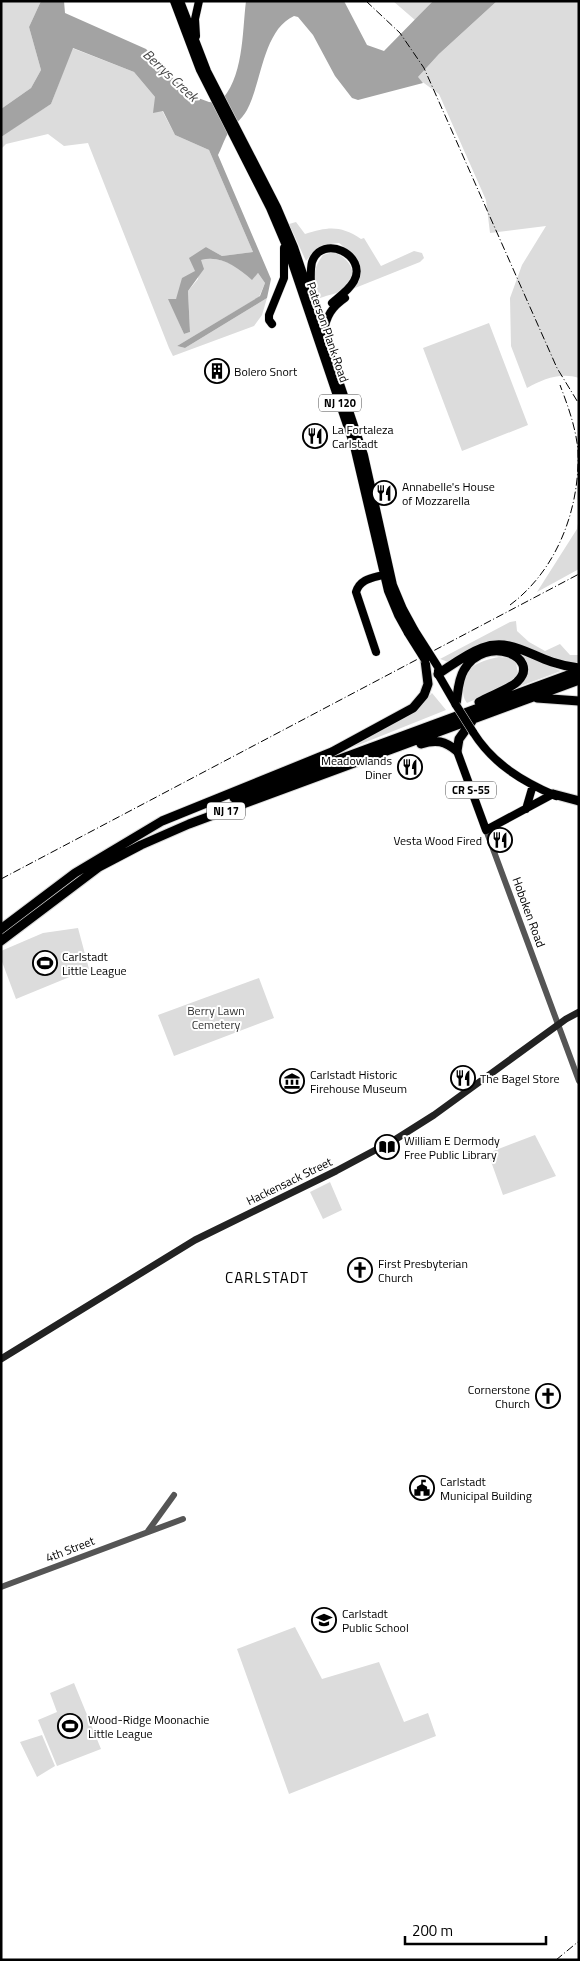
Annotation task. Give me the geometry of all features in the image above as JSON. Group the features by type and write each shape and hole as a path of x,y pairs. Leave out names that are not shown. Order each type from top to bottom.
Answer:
{"highway":[{"path":"128,841 162,821 332,752 396,717 419,702 434,673 475,651 498,644 514,646 553,663 579,670"},
{"path":"434,724 514,684 522,671 518,657 499,650 481,655 473,660 462,674 456,704"},
{"path":"426,660 434,673"},
{"name":"NJ 17","path":"1,929 75,873 128,841 201,810 579,670"},
{"name":"NJ 17","path":"1,941 99,867 141,845 181,827 579,680"},
{"path":"532,698 579,701"},
{"path":"370,757 395,753 432,741 445,742 457,751 459,739 472,720"},
{"path":"553,794 579,801"}],"main road":[{"name":"Paterson Plank Road","path":"174,1 193,55 235,133 284,240 354,446 383,575 394,607 412,632 434,673 456,704"},
{"name":"Paterson Plank Road","path":"180,1 217,97"},
{"path":"197,47 195,19 199,1"},
{"name":"Paterson Plank Road","path":"235,133 283,220 311,296 364,455 393,585 412,632 426,660"},
{"path":"272,324 269,320 269,312 285,274 284,240"},
{"path":"311,296 311,267 314,260 325,250 340,249 352,259 356,276 351,286 332,303"},
{"path":"324,334 329,313 336,304 345,298"},
{"path":"376,652 356,592 363,581 383,575"},
{"name":"NJ 120","path":"456,704 473,732 498,763 516,776 553,794"},
{"name":"Hoboken Road","path":"457,751 486,830"},
{"path":"526,809 533,785"},
{"path":"486,830 553,794 579,805"},
{"name":"Hackensack Street","path":"1,1359 195,1240 336,1172 396,1139 434,1115 558,1025 579,1012"}],"street":[{"name":"Hoboken Road","path":"486,830 579,1081"},
{"path":"147,1532 174,1495"},
{"name":"4th Street","path":"1,1587 183,1519"}],"green space":[{"path":"1,1 41,1 29,27 41,70 31,88 1,109"},
{"path":"393,1 433,1 415,20"},
{"path":"497,1 579,1 579,378 572,376 552,377 527,388 511,346 510,298 522,265 546,226 490,233 486,200 439,94 417,78 439,54"},
{"path":"72,48 134,72 155,97 175,135 209,150 253,252 222,256 206,247 200,260 222,260 252,279 258,273 265,283 259,297 177,346 185,348 267,298 262,315 254,326 173,356 88,143 64,146 48,134 6,144 1,149 3,135 51,104","holes":["200,260 198,279 188,291 190,332 184,334 169,299 176,299 195,271"]},
{"path":"296,222 305,234 327,229 340,229 354,234 361,239 364,238 381,266 414,251 422,253 424,258 420,262 355,288 358,267 354,257 339,243 320,247 306,261 289,224"},
{"path":"333,252 343,258 350,266 352,271 351,282 344,289 320,298 315,281 315,271 323,255"},
{"path":"489,323 528,425 462,451 423,348"},
{"path":"579,518 579,569 537,592 577,529"},
{"path":"516,621 517,631 529,642 545,651 560,644 570,655 579,655 579,662 563,663 514,644 451,663 440,659 510,622"},
{"path":"518,653 561,671 518,687 524,678"},
{"path":"499,657 510,658 516,663 518,673 512,683 467,703 463,691 463,680 466,674 474,666 486,660"},
{"path":"432,693 446,710 351,748 415,711"},
{"name":"Carlstadt Little League","path":"78,928 89,969 16,999 1,959 1,951 43,933"},
{"name":"Berry Lawn Cemetery","path":"259,978 274,1018 174,1056 158,1015"},
{"path":"535,1135 556,1176 503,1195 488,1153"},
{"path":"330,1182 342,1210 323,1219 310,1192"},
{"path":"295,1627 322,1679 379,1662 404,1722 428,1713 436,1736 289,1794 237,1649"},
{"path":"74,1683 101,1749 57,1766 38,1720 57,1712 50,1693"},
{"path":"42,1735 55,1766 37,1777 20,1742"}],"shaded area":[{"path":"41,1 64,1 65,13 146,49 190,95 209,102 219,103 227,93 237,68 246,1 344,1 367,45 384,51 433,1 497,1 439,54 418,77 423,83 358,100 352,98 335,76 313,35 298,17 294,16 284,23 269,45 247,110 228,133 218,155 271,279 267,298 185,348 177,346 260,296 265,283 258,273 252,280 228,263 215,259 201,260 204,269 188,291 190,332 184,334 168,299 176,299 182,278 195,271 189,258 206,247 222,256 253,252 209,150 175,135 163,111 153,113 155,97 134,72 73,48 51,104 1,137 1,109 31,88 41,70 29,27"}],"railway":[{"path":"366,1 400,33 424,68 557,368 579,404"},
{"path":"510,605 541,574 553,556 570,516 575,495 578,473 577,442 560,385"},
{"path":"1,879 579,574"},
{"path":"556,1960 579,1941"}],"place":[{"name":"Bolero Snort","path":"217,371"},
{"name":"La Fortaleza Carlstadt","path":"315,436"},
{"name":"Annabelle's House of Mozzarella","path":"384,493"},
{"name":"Meadowlands Diner","path":"410,767"},
{"name":"Vesta Wood Fired","path":"500,840"},
{"name":"Carlstadt Little League","path":"45,963"},
{"name":"The Bagel Store","path":"463,1078"},
{"name":"Carlstadt Historic Firehouse Museum","path":"292,1081"},
{"name":"William E Dermody Free Public Library","path":"387,1147"},
{"name":"First Presbyterian Church","path":"360,1270"},
{"name":"Cornerstone Church","path":"548,1396"},
{"name":"Carlstadt Municipal Building","path":"422,1488"},
{"name":"Carlstadt Public School","path":"324,1620"},
{"name":"Wood-Ridge Moonachie Little League","path":"70,1726"}],"district":[{"name":"CARLSTADT","path":"267,1277"}],"water label":[{"name":"Berrys Creek","path":"171,75"}]}
